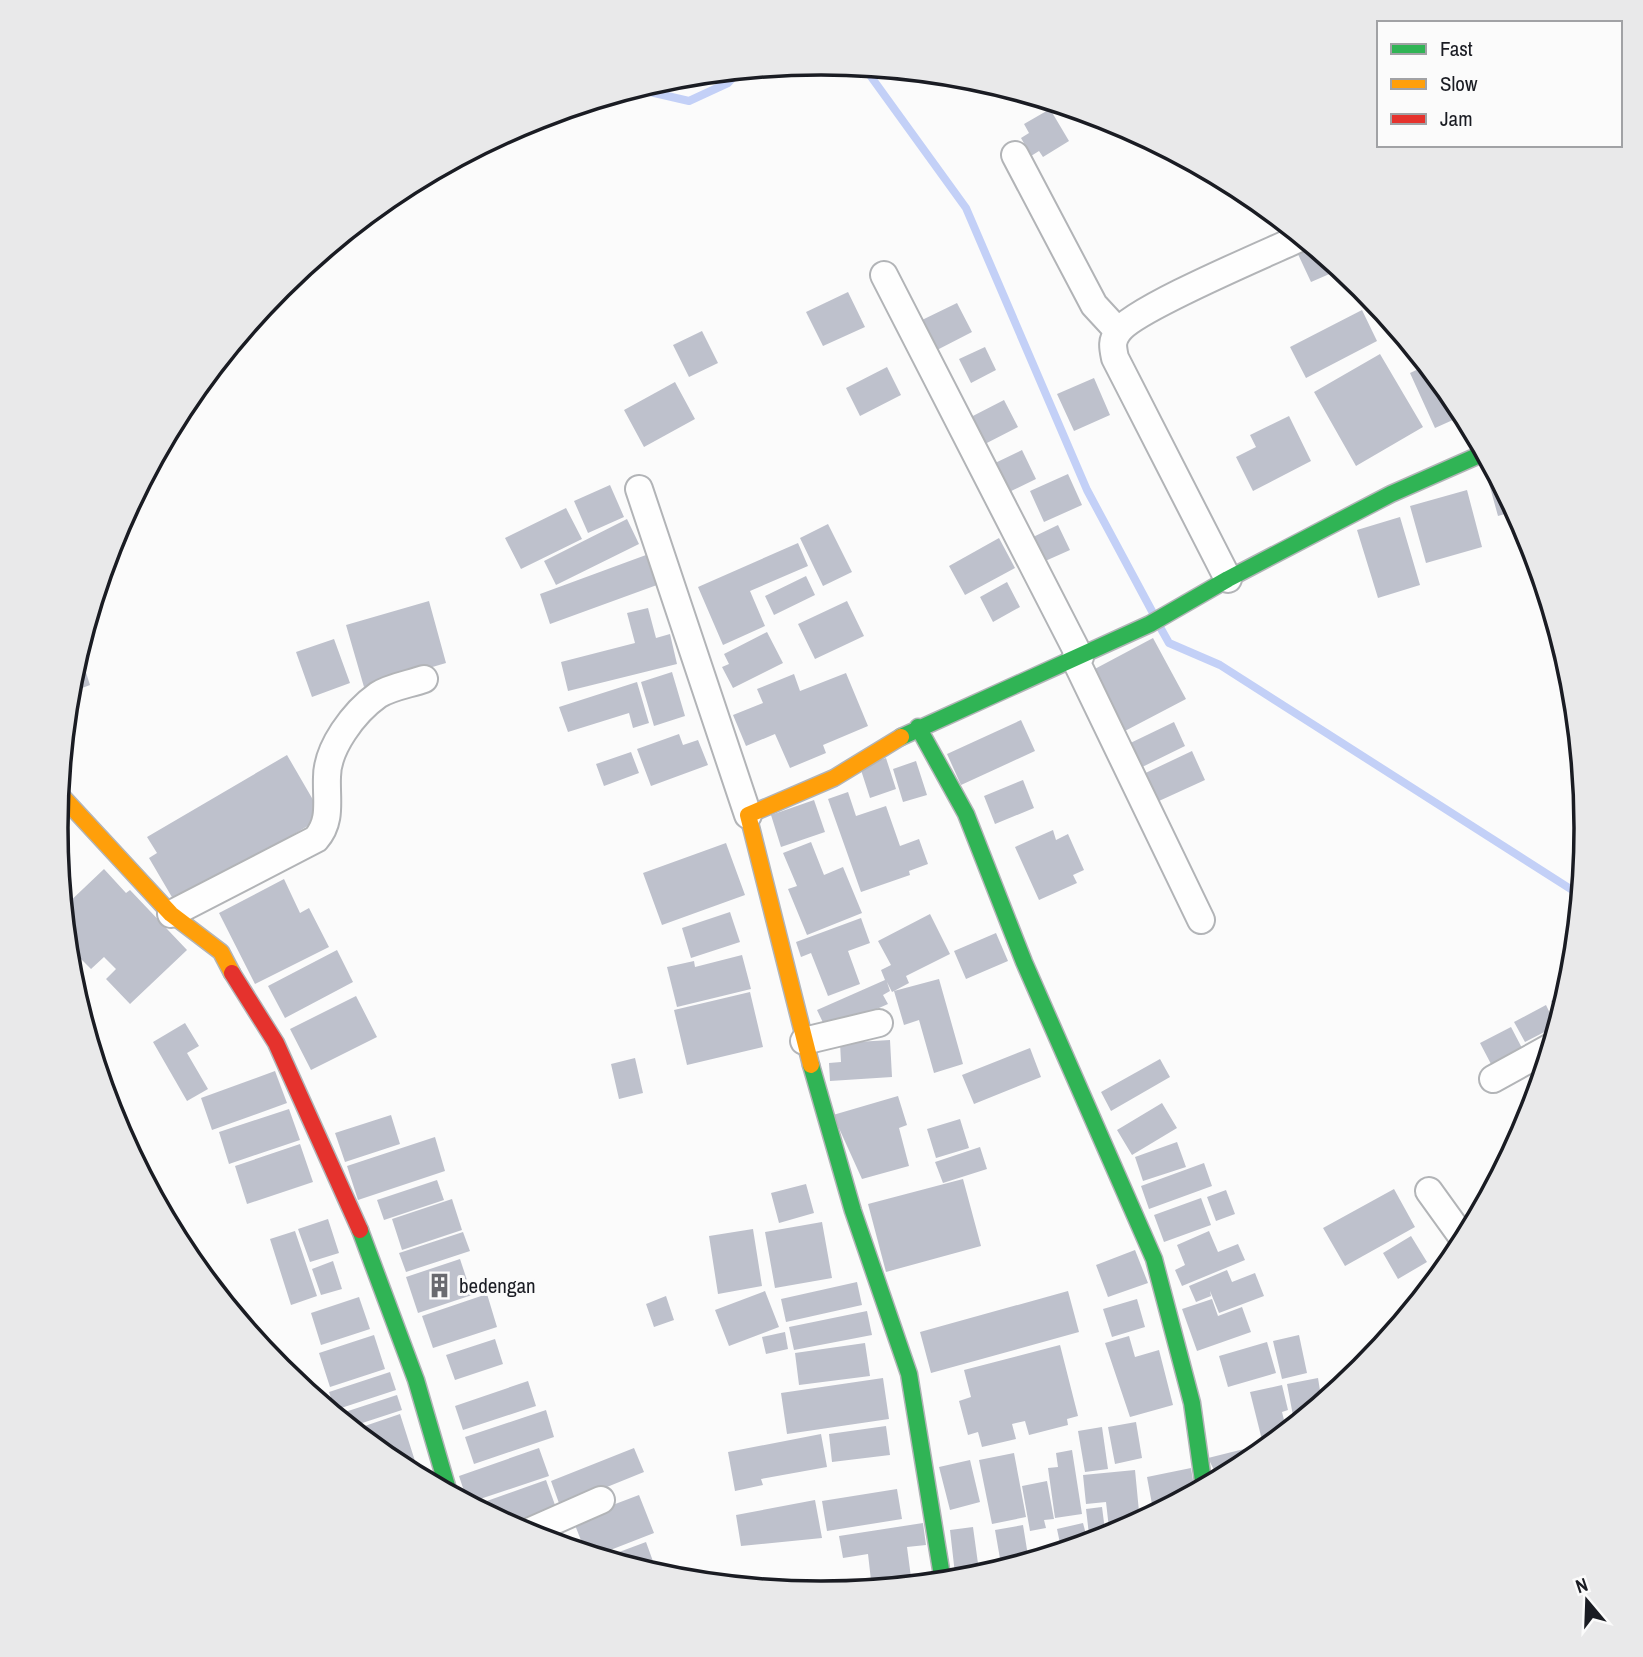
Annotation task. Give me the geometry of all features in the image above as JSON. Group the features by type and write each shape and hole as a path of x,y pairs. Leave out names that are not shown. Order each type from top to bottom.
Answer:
{"street":[{"path":"1015,155 1094,305 1118,331"},
{"path":"1228,579 1115,358 1112,344 1118,331 1145,312 1293,241"},
{"path":"884,275 1077,658 1201,920"},
{"path":"748,815 834,778 918,727 1150,624 1228,579 1391,494 1476,456"},
{"path":"639,488 748,815 804,1041 853,1211 909,1374 941,1571"},
{"path":"171,915 316,839 326,820 327,775 331,753 340,739 379,694 424,680"},
{"path":"918,727 966,814 1024,962 1154,1259 1192,1402 1203,1478"},
{"path":"69,803 171,915 221,952 240,988 276,1043 350,1205 416,1380 446,1481"},
{"path":"804,1041 879,1023"},
{"path":"1493,1079 1540,1053"},
{"path":"1429,1191 1458,1231"},
{"path":"540,1527 601,1500"}],"building":[{"path":"1048,110 1051,111 1069,141 1043,157 1039,151 1031,156 1021,138 1029,133 1024,124"},
{"path":"1301,248 1330,274 1311,282 1296,250"},
{"path":"848,292 865,327 823,346 806,312"},
{"path":"957,303 972,332 937,350 922,320"},
{"path":"1362,310 1377,341 1306,378 1290,347"},
{"path":"702,331 718,363 689,377 673,345"},
{"path":"985,347 996,370 971,383 959,359"},
{"path":"1380,354 1423,427 1356,466 1314,392"},
{"path":"887,367 901,395 860,416 846,388"},
{"path":"1418,369 1454,420 1435,428 1410,373"},
{"path":"1094,378 1110,415 1074,431 1057,394"},
{"path":"675,382 695,419 644,447 624,410"},
{"path":"1004,400 1018,427 983,445 969,418"},
{"path":"1289,416 1311,461 1253,491 1236,457 1256,447 1250,435"},
{"path":"1022,450 1036,479 1007,493 993,464"},
{"path":"1068,474 1082,505 1044,522 1030,491"},
{"path":"1488,480 1497,495 1505,514 1498,516"},
{"path":"610,485 624,517 588,533 574,501"},
{"path":"1467,490 1482,547 1426,563 1410,506"},
{"path":"566,508 582,539 521,569 505,538"},
{"path":"1400,517 1420,585 1378,598 1357,530"},
{"path":"627,519 639,544 556,585 544,561"},
{"path":"828,524 852,572 823,586 800,538"},
{"path":"1058,525 1070,550 1043,562 1031,538"},
{"path":"999,538 1015,568 965,595 949,566"},
{"path":"798,543 808,566 750,591 765,626 723,645 698,587"},
{"path":"646,555 657,585 550,624 540,594"},
{"path":"806,576 815,595 774,615 765,596"},
{"path":"1007,582 1020,607 993,622 980,597"},
{"path":"429,601 446,663 364,687 346,625"},
{"path":"847,601 864,636 815,659 798,624"},
{"path":"648,608 656,638 670,634 677,664 568,691 561,662 635,643 627,613"},
{"path":"767,632 783,663 733,688 722,667 729,664 724,654"},
{"path":"1153,638 1186,699 1123,732 1091,671"},
{"path":"334,639 350,683 312,697 296,652"},
{"path":"86,671 90,685 82,688"},
{"path":"672,672 685,716 654,726 641,682"},
{"path":"846,673 868,726 823,745 826,753 790,768 775,734 746,746 733,715 763,703 757,689 794,674 800,691"},
{"path":"637,682 649,723 633,728 629,713 568,732 559,707"},
{"path":"1021,720 1035,751 961,785 947,754"},
{"path":"1174,722 1185,746 1132,772 1120,748"},
{"path":"679,734 683,745 698,740 708,765 651,786 637,749"},
{"path":"1192,751 1205,780 1148,806 1135,778"},
{"path":"631,752 639,773 604,786 596,764"},
{"path":"287,755 323,817 176,904 149,858 157,853 147,837"},
{"path":"886,758 896,789 870,798 860,767"},
{"path":"916,761 927,795 903,802 893,769"},
{"path":"1023,780 1034,808 995,824 984,796"},
{"path":"848,792 856,816 886,806 900,846 919,839 928,864 909,871 910,875 861,892 828,799"},
{"path":"814,800 825,832 781,847 771,815"},
{"path":"1053,830 1056,840 1068,834 1084,870 1073,875 1077,883 1039,900 1015,847"},
{"path":"811,842 824,875 843,867 862,913 807,935 788,889 797,886 783,853"},
{"path":"726,843 745,895 662,925 643,873"},
{"path":"104,869 126,893 130,890 187,950 130,1004 106,979 116,969 104,957 91,969 80,958 72,899"},
{"path":"284,879 300,913 309,908 329,947 255,984 219,913"},
{"path":"730,912 740,942 691,958 682,928"},
{"path":"930,914 950,954 906,976 909,983 892,992 887,982 890,991 883,995 888,1004 827,1031 817,1010 885,980 881,970 891,965 878,941"},
{"path":"861,918 870,943 848,951 860,984 828,996 811,953 801,957 796,942"},
{"path":"996,933 1008,961 966,979 954,951"},
{"path":"337,950 353,982 285,1018 268,986"},
{"path":"742,955 751,989 677,1007 667,967 694,961 695,967"},
{"path":"939,979 963,1064 934,1073 919,1020 904,1025 894,991"},
{"path":"750,992 763,1047 687,1065 674,1010"},
{"path":"356,996 377,1037 311,1070 290,1029"},
{"path":"1546,1005 1551,1015 1547,1031 1525,1042 1514,1022"},
{"path":"185,1023 199,1046 187,1053 208,1089 187,1101 153,1042"},
{"path":"1511,1027 1522,1048 1491,1064 1480,1043"},
{"path":"890,1040 892,1077 830,1081 829,1063 841,1062 840,1043"},
{"path":"1030,1048 1041,1077 974,1104 962,1075"},
{"path":"635,1058 643,1093 619,1099 611,1064"},
{"path":"1160,1059 1170,1077 1111,1111 1101,1092"},
{"path":"275,1071 287,1103 212,1130 201,1098"},
{"path":"898,1096 907,1125 899,1128 909,1166 862,1179 833,1115"},
{"path":"1162,1103 1177,1128 1132,1155 1117,1130"},
{"path":"289,1109 300,1140 229,1164 219,1132"},
{"path":"391,1115 400,1144 345,1162 335,1133"},
{"path":"960,1119 969,1148 936,1158 927,1129"},
{"path":"435,1137 445,1171 358,1200 347,1166"},
{"path":"1177,1142 1186,1167 1143,1181 1135,1157"},
{"path":"300,1144 313,1182 247,1204 235,1166"},
{"path":"980,1147 987,1169 943,1183 935,1162"},
{"path":"1204,1163 1212,1186 1149,1209 1141,1186"},
{"path":"963,1179 981,1246 886,1272 868,1204"},
{"path":"437,1180 444,1200 384,1220 377,1200"},
{"path":"806,1184 814,1213 779,1223 771,1193"},
{"path":"1394,1189 1415,1227 1345,1266 1323,1228"},
{"path":"1226,1190 1235,1214 1216,1221 1207,1197"},
{"path":"1201,1198 1211,1225 1164,1242 1154,1215"},
{"path":"452,1199 462,1230 402,1250 392,1219"},
{"path":"328,1219 339,1253 310,1262 298,1229"},
{"path":"822,1222 832,1278 775,1288 765,1232"},
{"path":"753,1229 762,1286 718,1294 709,1236"},
{"path":"295,1231 317,1296 291,1305 270,1239"},
{"path":"1209,1231 1218,1252 1238,1244 1245,1260 1182,1286 1175,1270 1185,1265 1177,1245"},
{"path":"463,1232 470,1251 406,1272 399,1253"},
{"path":"1411,1236 1427,1262 1398,1279 1383,1253"},
{"path":"1135,1250 1148,1283 1108,1297 1096,1265"},
{"name":"bedengan","path":"460,1259 472,1295 418,1313 406,1277"},
{"path":"333,1261 342,1289 321,1295 312,1269"},
{"path":"1227,1270 1232,1282 1255,1273 1264,1296 1219,1313 1210,1291 1211,1296 1196,1302 1189,1286"},
{"path":"857,1282 862,1305 786,1322 781,1299"},
{"path":"765,1291 779,1327 729,1346 715,1310"},
{"path":"1068,1291 1079,1332 931,1373 920,1332"},
{"path":"487,1294 497,1327 433,1348 422,1316"},
{"path":"666,1296 674,1320 654,1327 646,1304"},
{"path":"359,1297 370,1329 321,1345 311,1313"},
{"path":"1137,1299 1145,1327 1112,1337 1103,1309"},
{"path":"1212,1299 1218,1316 1242,1307 1251,1332 1197,1351 1182,1309"},
{"path":"867,1311 872,1335 794,1350 789,1327"},
{"path":"785,1332 788,1349 766,1354 762,1337"},
{"path":"374,1335 385,1369 330,1387 319,1353"},
{"path":"1299,1335 1307,1373 1282,1379 1273,1341"},
{"path":"1129,1336 1135,1357 1159,1350 1173,1405 1130,1417 1105,1343"},
{"path":"495,1339 503,1364 455,1380 446,1355"},
{"path":"1267,1342 1276,1373 1228,1387 1219,1356"},
{"path":"865,1343 870,1376 799,1385 795,1353"},
{"path":"1060,1345 1078,1416 1067,1419 1068,1425 1029,1435 1025,1421 1012,1424 1016,1439 982,1447 978,1432 968,1435 959,1401 971,1397 964,1370"},
{"path":"390,1372 396,1390 341,1408 332,1401 329,1392"},
{"path":"883,1378 889,1419 787,1434 781,1393"},
{"path":"1318,1378 1320,1393 1293,1415 1287,1384"},
{"path":"528,1381 536,1406 463,1430 455,1406"},
{"path":"1282,1385 1288,1410 1282,1412 1285,1422 1262,1439 1250,1392"},
{"path":"397,1395 402,1410 360,1424 346,1412"},
{"path":"546,1410 554,1437 474,1464 465,1437"},
{"path":"400,1414 415,1461 403,1455 364,1426"},
{"path":"1136,1422 1142,1458 1115,1464 1108,1427"},
{"path":"886,1426 890,1455 832,1462 829,1434"},
{"path":"1102,1427 1108,1469 1085,1472 1078,1431"},
{"path":"821,1434 827,1467 761,1479 763,1485 735,1491 728,1452"},
{"path":"1251,1447 1214,1471 1208,1458"},
{"path":"539,1448 549,1476 479,1499 464,1491 459,1476"},
{"path":"634,1448 644,1472 560,1506 551,1481"},
{"path":"1072,1450 1082,1514 1055,1518 1048,1468 1058,1467 1056,1453"},
{"path":"1014,1453 1026,1517 992,1524 979,1460"},
{"path":"970,1460 980,1502 950,1510 939,1467"},
{"path":"1191,1468 1194,1483 1152,1505 1147,1477"},
{"path":"1135,1470 1139,1511 1109,1525 1106,1502 1086,1504 1083,1475"},
{"path":"546,1480 559,1516 535,1525 484,1502"},
{"path":"1047,1481 1054,1519 1044,1520 1046,1528 1030,1531 1022,1486"},
{"path":"897,1489 902,1519 827,1531 822,1501"},
{"path":"639,1495 654,1533 609,1551 582,1543 573,1520"},
{"path":"815,1500 822,1538 741,1546 736,1515"},
{"path":"1102,1507 1104,1526 1089,1532 1086,1509"},
{"path":"923,1523 926,1545 907,1547 911,1576 871,1580 868,1554 843,1558 839,1536"},
{"path":"1083,1523 1086,1533 1060,1543 1057,1529"},
{"path":"1023,1525 1027,1553 1000,1560 995,1530"},
{"path":"973,1527 978,1565 954,1569 950,1530"},
{"path":"646,1542 653,1562 627,1556 617,1553"}],"waterway":[{"path":"871,77 966,208 1087,490 1153,613"},
{"path":"658,94 689,101 730,81"},
{"path":"1160,627 1169,643 1220,665 1572,890"}],"traffic: fast":[{"path":"901,737 1150,624 1228,579 1391,494 1476,456"},
{"path":"918,727 966,814 1024,962 1154,1259 1192,1403 1203,1478"},
{"path":"811,1065 853,1211 909,1374 941,1571"},
{"path":"360,1230 416,1380 446,1481"}],"traffic: slow":[{"path":"811,1065 748,815 834,778 901,737"},
{"path":"69,804 171,914 221,952 232,973"}],"traffic: jam":[{"path":"232,973 276,1043 360,1230"}],"place":[{"name":"bedengan","path":"439,1286"}]}
